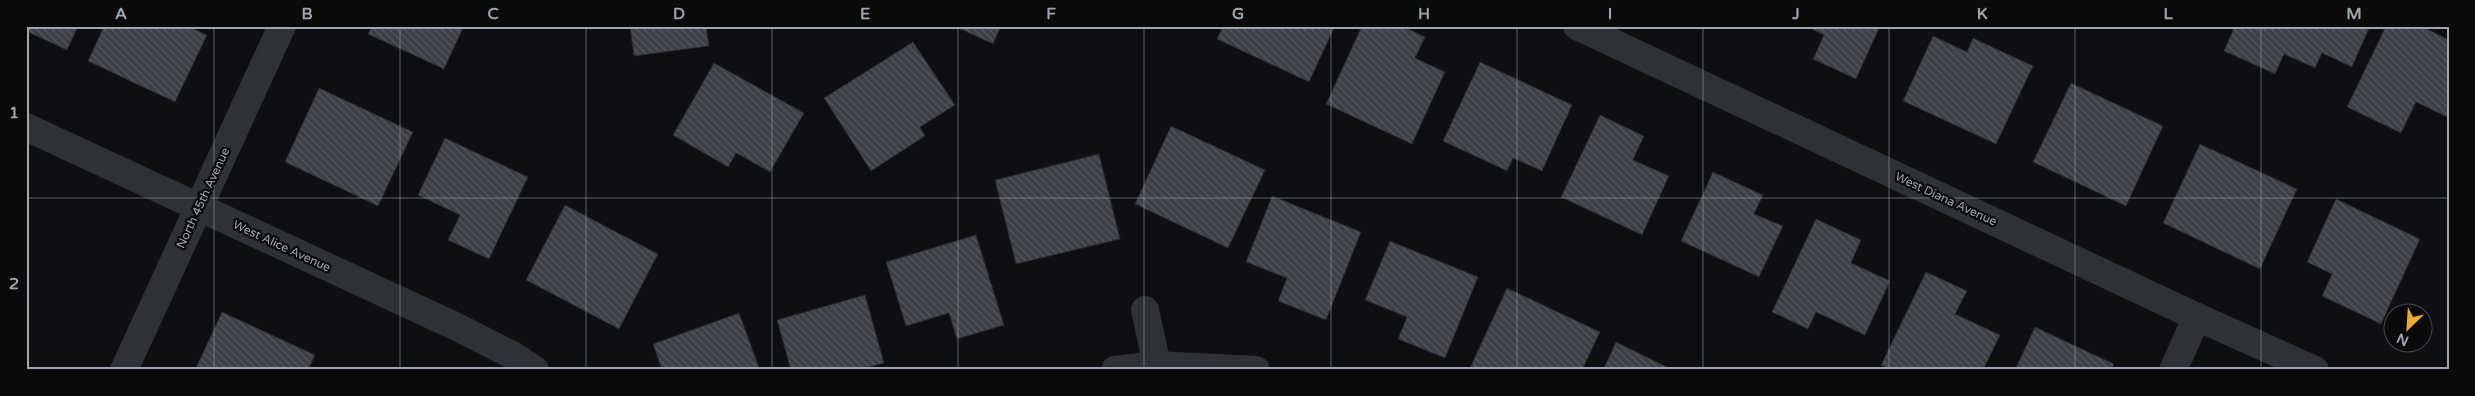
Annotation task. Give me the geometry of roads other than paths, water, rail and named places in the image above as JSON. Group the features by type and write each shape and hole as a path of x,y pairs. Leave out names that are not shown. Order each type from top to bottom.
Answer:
{"street":[{"name":"North 45th Avenue","path":"124,370 282,26"},
{"name":"West Diana Avenue","path":"1577,26 2197,317 2315,370"},
{"name":"West Alice Avenue","path":"26,127 458,327 514,356 535,370"},
{"path":"1145,310 1157,365"},
{"path":"2173,370 2197,317"},
{"path":"1115,370 1157,365 1256,370"}]}
